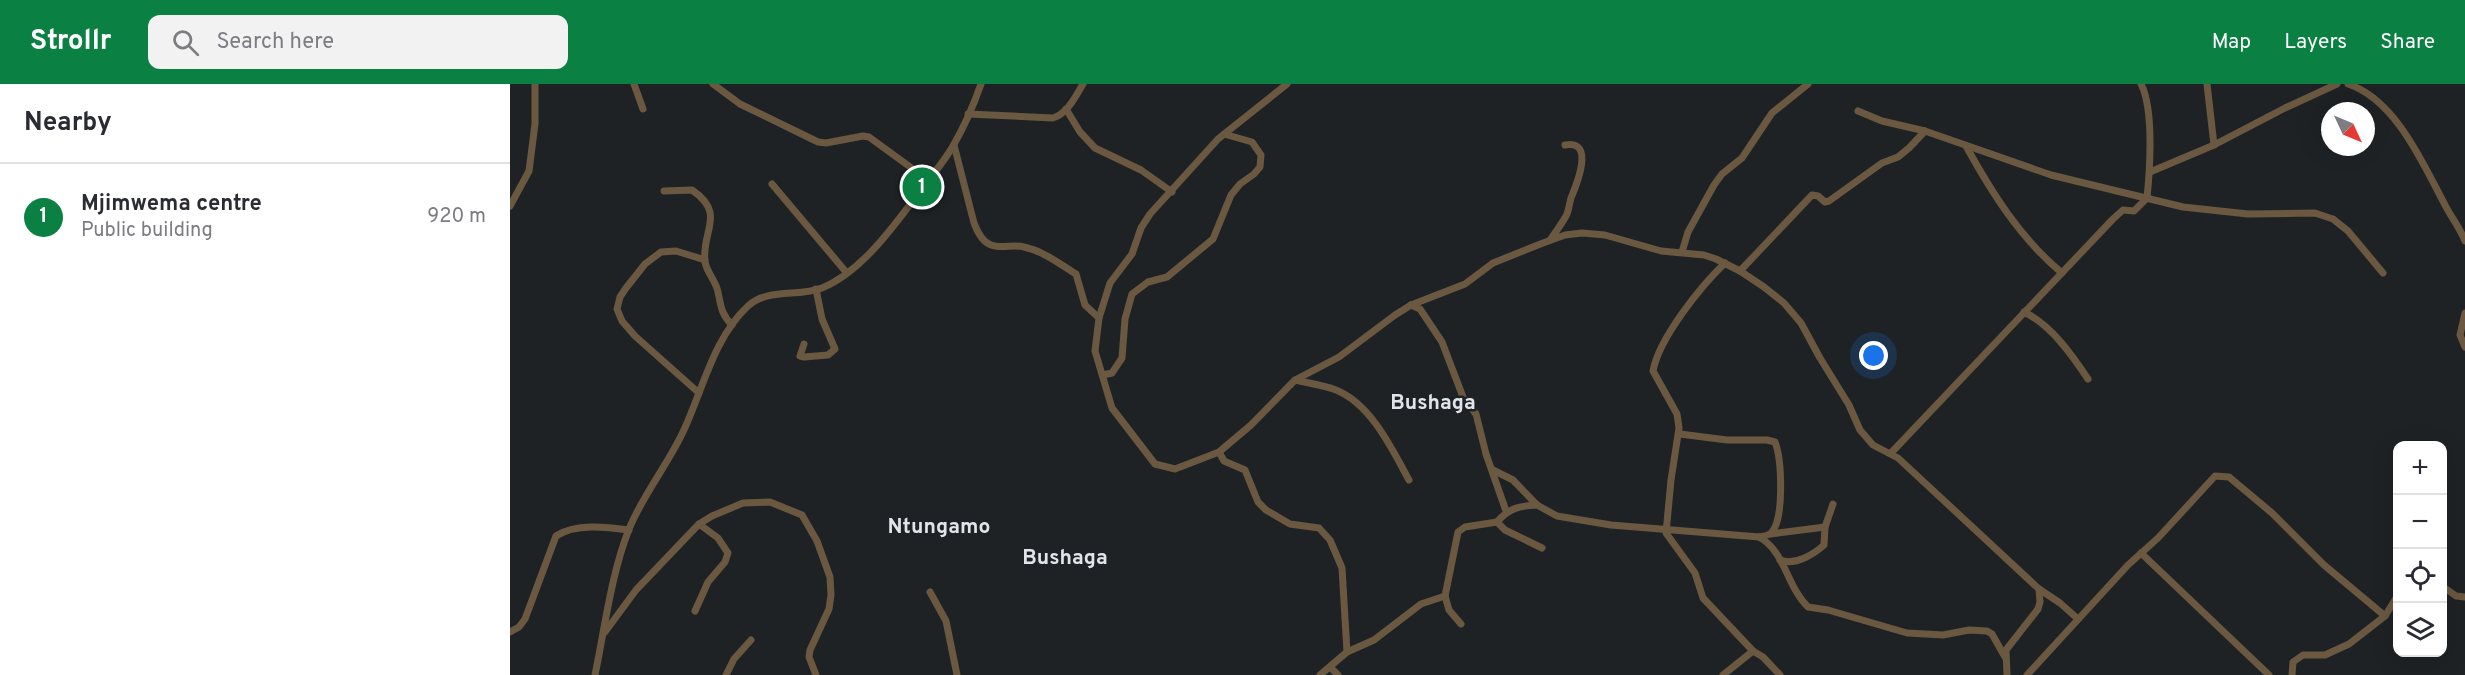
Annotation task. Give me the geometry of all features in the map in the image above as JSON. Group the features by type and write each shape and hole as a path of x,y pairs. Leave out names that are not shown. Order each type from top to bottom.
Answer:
{"street":[{"path":"510,206 529,171 535,124 535,84"},
{"path":"634,84 643,110"},
{"path":"713,84 740,104 818,142 863,135 869,137 928,180"},
{"path":"595,675 620,559 629,530 646,495 682,435 716,354 732,325 751,303 766,297 816,290 846,272 888,233 954,145 981,84"},
{"path":"968,114 1042,118 1060,115 1083,84"},
{"path":"1287,84 1224,134 1194,165 1145,221 1135,249 1110,282 1099,318 1095,351 1112,408 1155,464 1175,469 1219,452 1251,425 1294,380 1344,354 1395,315 1412,305 1465,284 1500,259 1516,255 1550,240 1582,233 1605,235 1661,251 1704,255 1725,263 1764,287 1795,314 1849,405 1860,430 1872,444 1891,453 1913,471 2039,589 2060,603 2078,620"},
{"path":"1682,252 1688,232 1714,184 1722,174 1742,158 1772,113 1808,84"},
{"path":"1891,453 2120,212 2134,211 2147,198 2150,172 2149,106 2141,84"},
{"path":"2207,84 2214,145"},
{"path":"2321,84 2335,85"},
{"path":"2348,84 2364,91 2378,102 2415,145 2465,241"},
{"path":"2150,172 2214,145 2335,85"},
{"path":"1066,109 1080,132 1095,148 1141,170 1172,192"},
{"path":"1858,111 1882,121 1924,130 2051,175 2183,207 2220,212 2315,213 2332,219 2348,231 2383,273"},
{"path":"1740,271 1812,195 1818,196 1825,202 1829,201 1882,163 1898,158 1924,130"},
{"path":"1103,375 1112,373 1122,358 1125,319 1132,294 1148,282 1167,277 1213,238 1230,195 1260,167 1261,155 1252,142 1224,134"},
{"path":"1550,240 1566,216 1582,164 1581,154 1577,148 1569,144 1565,145"},
{"path":"954,145 972,216 980,236 990,245 1017,246 1035,250 1076,274 1085,305 1099,318"},
{"path":"1966,146 1988,186 2014,222 2062,273"},
{"path":"772,184 846,272"},
{"path":"664,191 692,190 707,204 711,214 711,223 705,260 708,274 718,290 720,309 732,325"},
{"path":"699,393 635,336 622,321 617,309 620,297 626,288 645,264 661,252 676,251 705,260"},
{"path":"1725,263 1686,308 1654,366 1654,376 1677,414 1680,434 1671,480 1666,530 1695,573 1703,598 1753,651 1763,657 1780,675"},
{"path":"804,344 800,356 804,357 828,355 836,349 822,319 816,290"},
{"path":"1412,305 1420,309 1442,342 1463,397 1476,414 1506,511"},
{"path":"2024,312 2032,316 2053,335 2088,379"},
{"path":"2465,313 2460,335 2465,346"},
{"path":"1294,380 1328,387 1348,396 1376,425 1408,480"},
{"path":"1680,434 1716,440 1775,442 1782,481 1776,524 1771,534"},
{"path":"1219,452 1224,461 1245,470 1258,502 1266,510 1290,524 1319,528 1330,540 1342,568 1347,652"},
{"path":"1492,470 1513,480 1537,505 1557,516 1611,525 1759,537 1825,527"},
{"path":"2027,675 2128,565 2158,538 2209,480 2221,475 2229,477 2272,513 2324,565 2385,616"},
{"path":"604,634 636,590 699,524 730,508 756,501 783,506 802,515 817,541 830,577 829,609 810,650 809,657 816,675"},
{"path":"1780,560 1794,561 1819,549 1826,540 1825,527 1833,504"},
{"path":"1461,624 1449,610 1445,596 1458,532 1465,527 1497,522 1506,511 1522,506 1537,505"},
{"path":"1497,522 1505,530 1542,548"},
{"path":"695,611 708,582 725,562 728,553 718,538 699,524"},
{"path":"510,632 519,627 525,619 556,536 560,533 587,528 609,527 629,530"},
{"path":"1759,537 1772,545 1808,607 1828,610 1906,633 1943,635 1969,630 1987,631 1992,634 2005,657"},
{"path":"2141,553 2269,675"},
{"path":"2007,675 2006,650 2038,609 2039,589"},
{"path":"2447,590 2456,596 2465,597"},
{"path":"930,592 946,621 957,675"},
{"path":"1320,675 1331,668 1347,652 1374,640 1421,604 1445,596"},
{"path":"2292,675 2293,662 2298,657 2303,655 2325,656 2338,651 2385,616 2393,602"},
{"path":"726,675 734,659 751,640"},
{"path":"1723,675 1753,651"},
{"path":"1331,668 1338,675"}],"place":[{"name":"Mjimwema centre","path":"922,187"}],"district":[{"name":"Bushaga","path":"1433,403"},
{"name":"Ntungamo","path":"939,527"},
{"name":"Bushaga","path":"1065,558"}]}
